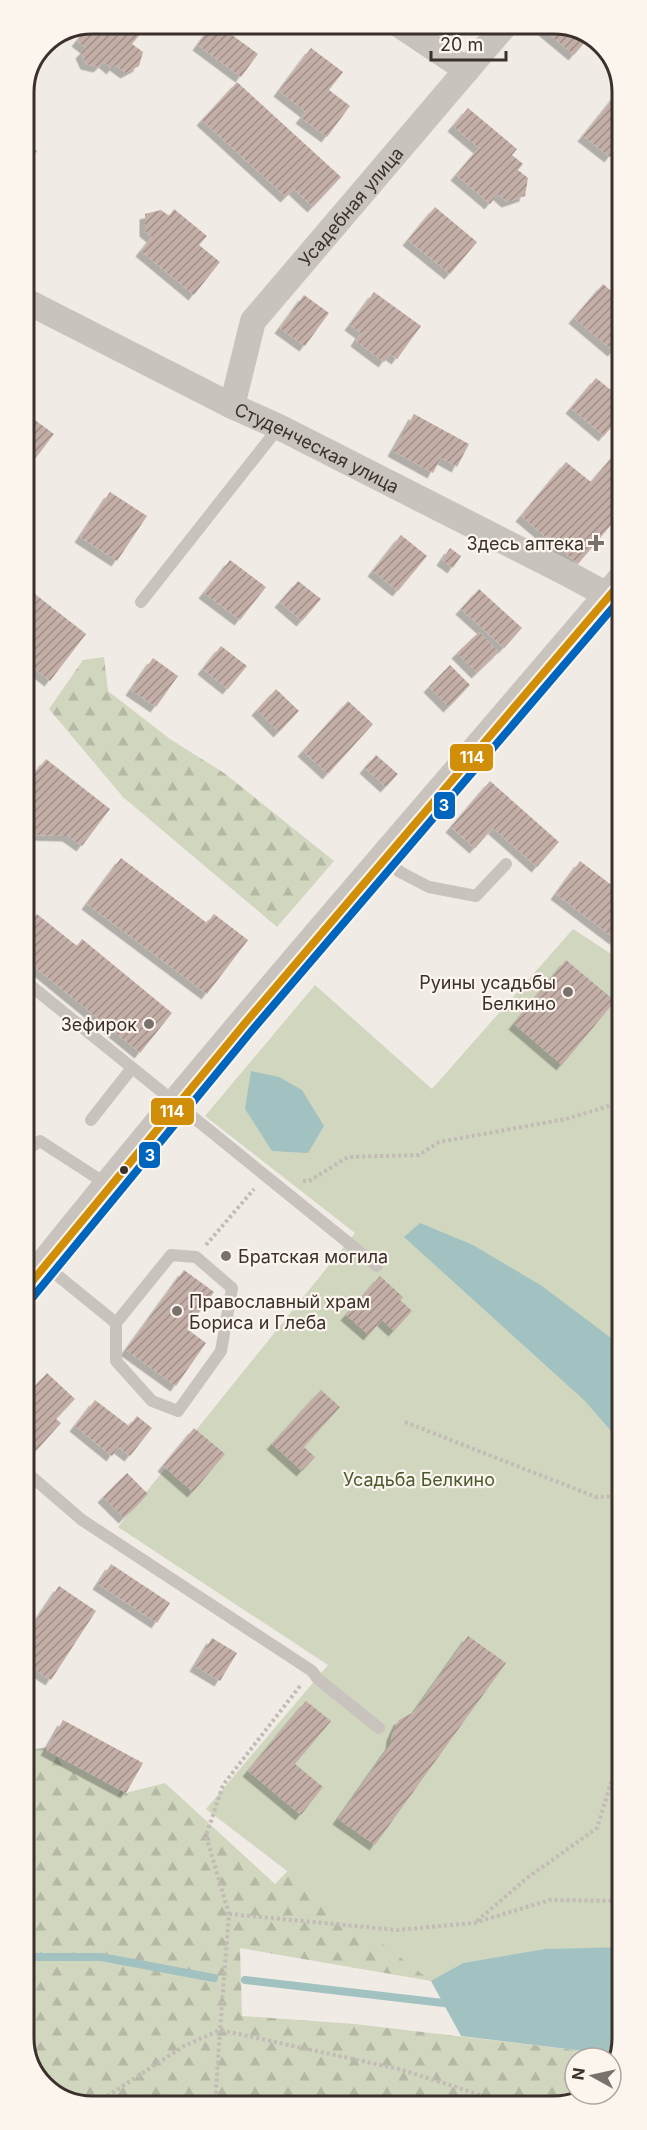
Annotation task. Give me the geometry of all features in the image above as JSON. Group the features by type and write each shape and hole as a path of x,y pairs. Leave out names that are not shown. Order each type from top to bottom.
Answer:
{"street":[{"path":"414,35 467,70"},
{"name":"Усадебная улица","path":"232,406 253,321 497,35"},
{"name":"Студенческая улица","path":"34,310 279,427 570,575 612,588"},
{"path":"34,1279 108,1185 384,857 612,592"}],"lane":[{"path":"141,602 279,427"},
{"path":"384,857 400,872 429,887 476,896 506,864"},
{"path":"34,988 377,1266"},
{"path":"91,1120 132,1068"},
{"path":"34,1145 40,1141 108,1185"},
{"path":"171,1255 196,1257 231,1288 221,1351 177,1411 152,1401 116,1361 116,1323 171,1255"},
{"path":"45,1265 116,1323"},
{"path":"34,1479 82,1520 312,1671 318,1679 379,1728"}],"path":[{"path":"309,1181 348,1157 419,1155 439,1142 566,1119 612,1105"},
{"path":"196,1257 265,1176"},
{"path":"405,1422 596,1497 612,1496"},
{"path":"215,2095 229,1914 206,1836 223,1785 312,1671"},
{"path":"474,1923 527,1878 597,1828 612,1780"},
{"path":"229,1914 397,1930 474,1923 550,1900 612,1901"},
{"path":"109,2095 184,2046 220,2030 399,2069 483,2096"}],"green space":[{"path":"104,657 108,691 170,739 224,773 334,861 277,927 123,797 49,709 83,660"},
{"name":"Усадьба Белкино","path":"573,929 612,954 612,1947 545,1949 462,1963 431,1981 206,1809 328,1665 118,1527 355,1233 205,1116 315,985 432,1089"},
{"path":"47,1747 126,1793 165,1783 275,1884 338,1819 612,1942 612,1947 545,1949 463,1963 431,1981 240,1948 242,2016 355,2024 563,2049 563,2095 555,2096 77,2094 63,2088 46,2073 39,2060 34,2038 34,1749"}],"water":[{"path":"251,1071 279,1077 302,1090 324,1126 308,1153 272,1151 245,1109"},
{"path":"420,1223 473,1245 542,1286 612,1339 612,1432 585,1401 404,1237"},
{"path":"612,1947 611,2046 563,2046 563,2048 461,2036 431,1981 463,1963 545,1949"}],"building":[{"path":"92,34 140,34 132,44 143,52 139,66 126,73 115,65 112,69 104,62 99,67 86,64 81,53 86,48 77,41 81,36"},
{"path":"206,34 231,34 258,54 241,77 198,45"},
{"path":"550,35 570,36 584,43 574,55"},
{"path":"311,48 343,72 329,90 350,106 327,137 301,118 306,112 279,91"},
{"path":"237,82 341,177 313,207 294,189 286,197 202,120"},
{"path":"612,100 612,154 610,157 583,136"},
{"path":"468,108 517,149 512,155 523,164 518,170 528,178 525,196 507,202 498,194 490,204 456,175 479,148 453,126"},
{"path":"435,207 477,242 450,274 408,240"},
{"path":"174,209 207,236 199,245 220,262 194,295 141,251 152,237 145,231 145,214 161,210 169,216"},
{"path":"603,284 612,292 612,350 574,318"},
{"path":"374,292 421,326 397,359 390,354 384,362 356,341 361,333 350,325"},
{"path":"304,295 329,313 305,346 280,328"},
{"path":"596,378 612,391 612,426 604,436 571,408"},
{"path":"414,414 469,444 457,467 441,458 433,473 393,451"},
{"path":"34,419 54,434 34,460"},
{"path":"612,458 612,524 578,564 521,516 566,462 591,482"},
{"path":"110,492 147,516 117,561 80,537"},
{"path":"401,535 427,556 398,591 373,571"},
{"path":"450,548 461,556 453,568 442,560"},
{"path":"230,560 266,587 240,620 204,593"},
{"path":"298,581 321,599 302,621 280,602"},
{"path":"479,589 522,628 504,648 461,609"},
{"path":"34,593 86,634 50,681 34,669"},
{"path":"479,632 499,652 477,673 457,653"},
{"path":"221,646 247,666 228,689 203,669"},
{"path":"153,658 178,676 156,707 131,690"},
{"path":"450,665 470,685 449,707 429,687"},
{"path":"276,689 299,711 279,732 257,710"},
{"path":"348,701 373,724 328,774 303,751"},
{"path":"376,755 398,774 386,787 365,768"},
{"path":"46,759 110,809 82,846 68,836 34,835 34,775"},
{"path":"490,781 559,842 537,867 493,828 475,848 451,827"},
{"path":"121,858 207,923 214,914 248,940 207,994 87,904"},
{"path":"580,861 612,885 612,937 556,894"},
{"path":"37,914 77,946 82,939 172,1013 140,1053 34,966 34,918"},
{"path":"566,960 612,998 612,1005 562,1065 514,1024"},
{"name":"Православный храм Бориса и Глеба","path":"184,1270 214,1292 187,1329 206,1343 176,1386 126,1350"},
{"path":"380,1276 403,1297 400,1300 412,1311 394,1331 382,1320 369,1335 346,1315"},
{"path":"47,1373 75,1399 56,1419 61,1423 36,1451 34,1449 34,1387"},
{"path":"321,1390 340,1407 304,1447 315,1457 302,1471 272,1444"},
{"path":"95,1400 129,1426 137,1416 152,1428 130,1456 118,1447 112,1456 75,1426"},
{"path":"194,1428 225,1454 193,1492 163,1466"},
{"path":"127,1473 148,1494 124,1518 103,1497"},
{"path":"111,1564 170,1603 157,1623 98,1584"},
{"path":"59,1586 96,1611 51,1680 34,1669 34,1624"},
{"path":"468,1636 506,1663 375,1845 338,1819 391,1744 392,1735 399,1720 414,1712"},
{"path":"212,1638 237,1653 220,1681 195,1666"},
{"path":"306,1701 331,1721 295,1764 323,1787 301,1815 248,1771"},
{"path":"63,1720 143,1763 126,1793 46,1750"}],"waterway":[{"path":"34,1957 101,1957 214,1978"},
{"path":"245,1980 452,2004"}],"transit line":[{"name":"114","path":"34,1279 246,1022 612,593"},
{"name":"3","path":"34,1296 254,1028 612,609"}],"place":[{"name":"Здесь аптека","path":"596,543"},
{"name":"Руины усадьбы Белкино","path":"568,992"},
{"name":"Зефирок","path":"149,1024"},
{"name":"Братская могила","path":"226,1256"},
{"name":"Православный храм Бориса и Глеба","path":"177,1311"}]}
